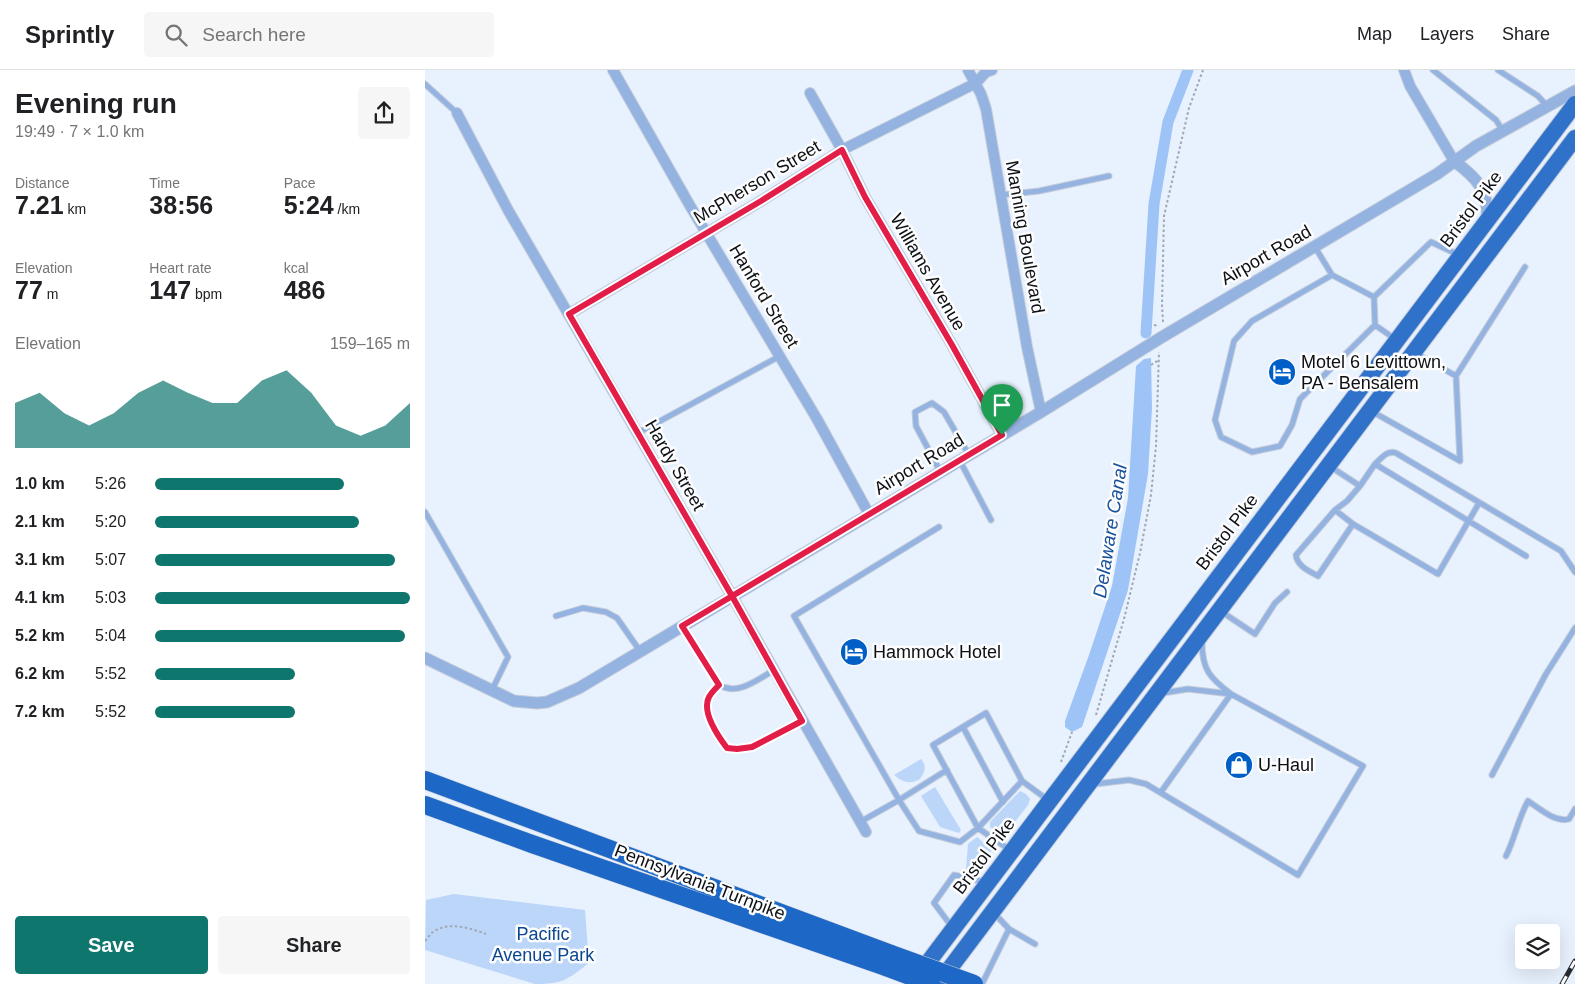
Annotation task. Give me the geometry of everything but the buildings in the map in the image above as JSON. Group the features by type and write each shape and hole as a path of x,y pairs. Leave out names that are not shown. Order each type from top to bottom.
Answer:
{"highway":[{"name":"Bristol Pike","path":"911,984 1575,104"},
{"path":"938,984 1575,138"},
{"name":"Pennsylvania Turnpike","path":"425,780 889,961 931,984"},
{"name":"Pennsylvania Turnpike","path":"425,805 532,844 889,961 974,984"}],"street":[{"name":"Hanford Street","path":"613,70 817,419 869,514"},
{"name":"Manning Boulevard","path":"968,70 976,83 986,109 1027,347 1041,412"},
{"name":"McPherson Street","path":"569,314 761,201 842,150 976,83 986,72 992,70"},
{"path":"1403,70 1410,86 1454,161 1472,176 1483,190 1487,204 1487,221"},
{"name":"Airport Road","path":"425,658 514,701 530,703 547,702 579,688 1041,412 1162,336 1437,174 1476,146 1575,91"},
{"name":"Williams Avenue","path":"811,93 865,197 952,345 1002,435"},
{"name":"Hardy Street","path":"457,113 508,210 732,596 866,832"}],"lane":[{"path":"1433,70 1496,120 1503,130"},
{"path":"1498,70 1538,96 1547,107"},
{"path":"425,84 457,113"},
{"path":"1001,195 1039,190 1109,176"},
{"path":"1332,275 1252,321 1234,340 1215,420 1221,436 1252,452 1280,446 1292,425 1299,399 1375,325 1374,297 1431,242 1461,256"},
{"path":"1315,247 1332,275 1374,297"},
{"path":"1370,410 1460,461 1455,376 1525,268"},
{"path":"1375,325 1397,340"},
{"path":"1414,352 1455,376"},
{"path":"638,433 780,356"},
{"path":"940,472 916,426 915,412 932,403 944,412 991,520"},
{"path":"1353,524 1318,576 1298,564 1296,555 1335,510 1347,501 1375,464 1388,453 1396,453 1561,551 1575,572"},
{"path":"1375,464 1526,556"},
{"path":"1329,465 1360,486"},
{"path":"1335,510 1353,524 1438,574 1479,503"},
{"path":"425,512 508,657 491,691"},
{"path":"939,526 794,616 919,832 960,842 979,828 1022,781"},
{"path":"1220,610 1255,634 1275,603 1287,592"},
{"path":"556,616 583,608 606,612 617,618 640,651"},
{"path":"682,626 719,685 723,687 737,689 744,687 774,670"},
{"path":"1492,775 1546,674 1575,628"},
{"path":"1088,785 1129,780 1146,784 1298,875 1363,766 1231,694 1214,681 1209,673 1203,654 1204,631"},
{"path":"719,685 709,696 707,714 727,748 752,747 802,721"},
{"path":"1155,695 1188,689 1231,694"},
{"path":"1161,792 1231,694"},
{"path":"1012,852 979,828 933,745 986,713 1022,781 1050,801"},
{"path":"963,727 1003,802"},
{"path":"860,822 947,770"},
{"path":"1506,856 1521,814 1528,801 1557,819 1569,819 1575,810"},
{"path":"953,930 934,903 954,875 988,883"},
{"path":"993,911 1009,930 1035,944"},
{"path":"982,984 1009,930"}],"path":[{"path":"1164,327 1162,305 1164,216 1189,108 1203,70"},
{"path":"1095,722 1136,572 1151,496 1156,446 1160,348"},
{"path":"1151,365 1159,360"},
{"path":"1060,763 1072,732"},
{"path":"425,941 434,932 446,927 465,927 485,934"}],"green space":[{"path":"921,759 925,769 920,779 906,782 894,775"},
{"path":"935,787 961,830 959,833 940,827 921,796"},
{"path":"1020,791 1030,799 1028,805 1004,836 990,827 990,822"},
{"path":"977,837 992,850 974,871 966,869 968,844"},
{"name":"Pacific Avenue Park","path":"454,894 585,910 589,963 559,982 535,984 425,950 426,900"}],"shaded area":[{"path":"1151,358 1152,408 1148,474 1128,590 1082,727 1072,732 1065,727 1065,721 1112,586 1128,498 1136,366 1144,359"}],"waterway":[{"name":"Delaware Canal","path":"1146,333 1154,204 1168,122 1188,70"}],"railway":[{"path":"1562,984 1575,961"}],"place":[{"name":"Motel 6 Levittown, PA - Bensalem","path":"1282,372"},
{"name":"Hammock Hotel","path":"854,652"},
{"name":"U-Haul","path":"1239,765"}],"route":[{"path":"1002,435 869,514 732,596 682,626 719,685 709,696 707,714 727,748 752,747 802,721 732,596 569,314 761,201 842,150 865,197 952,345 1002,435"}]}
